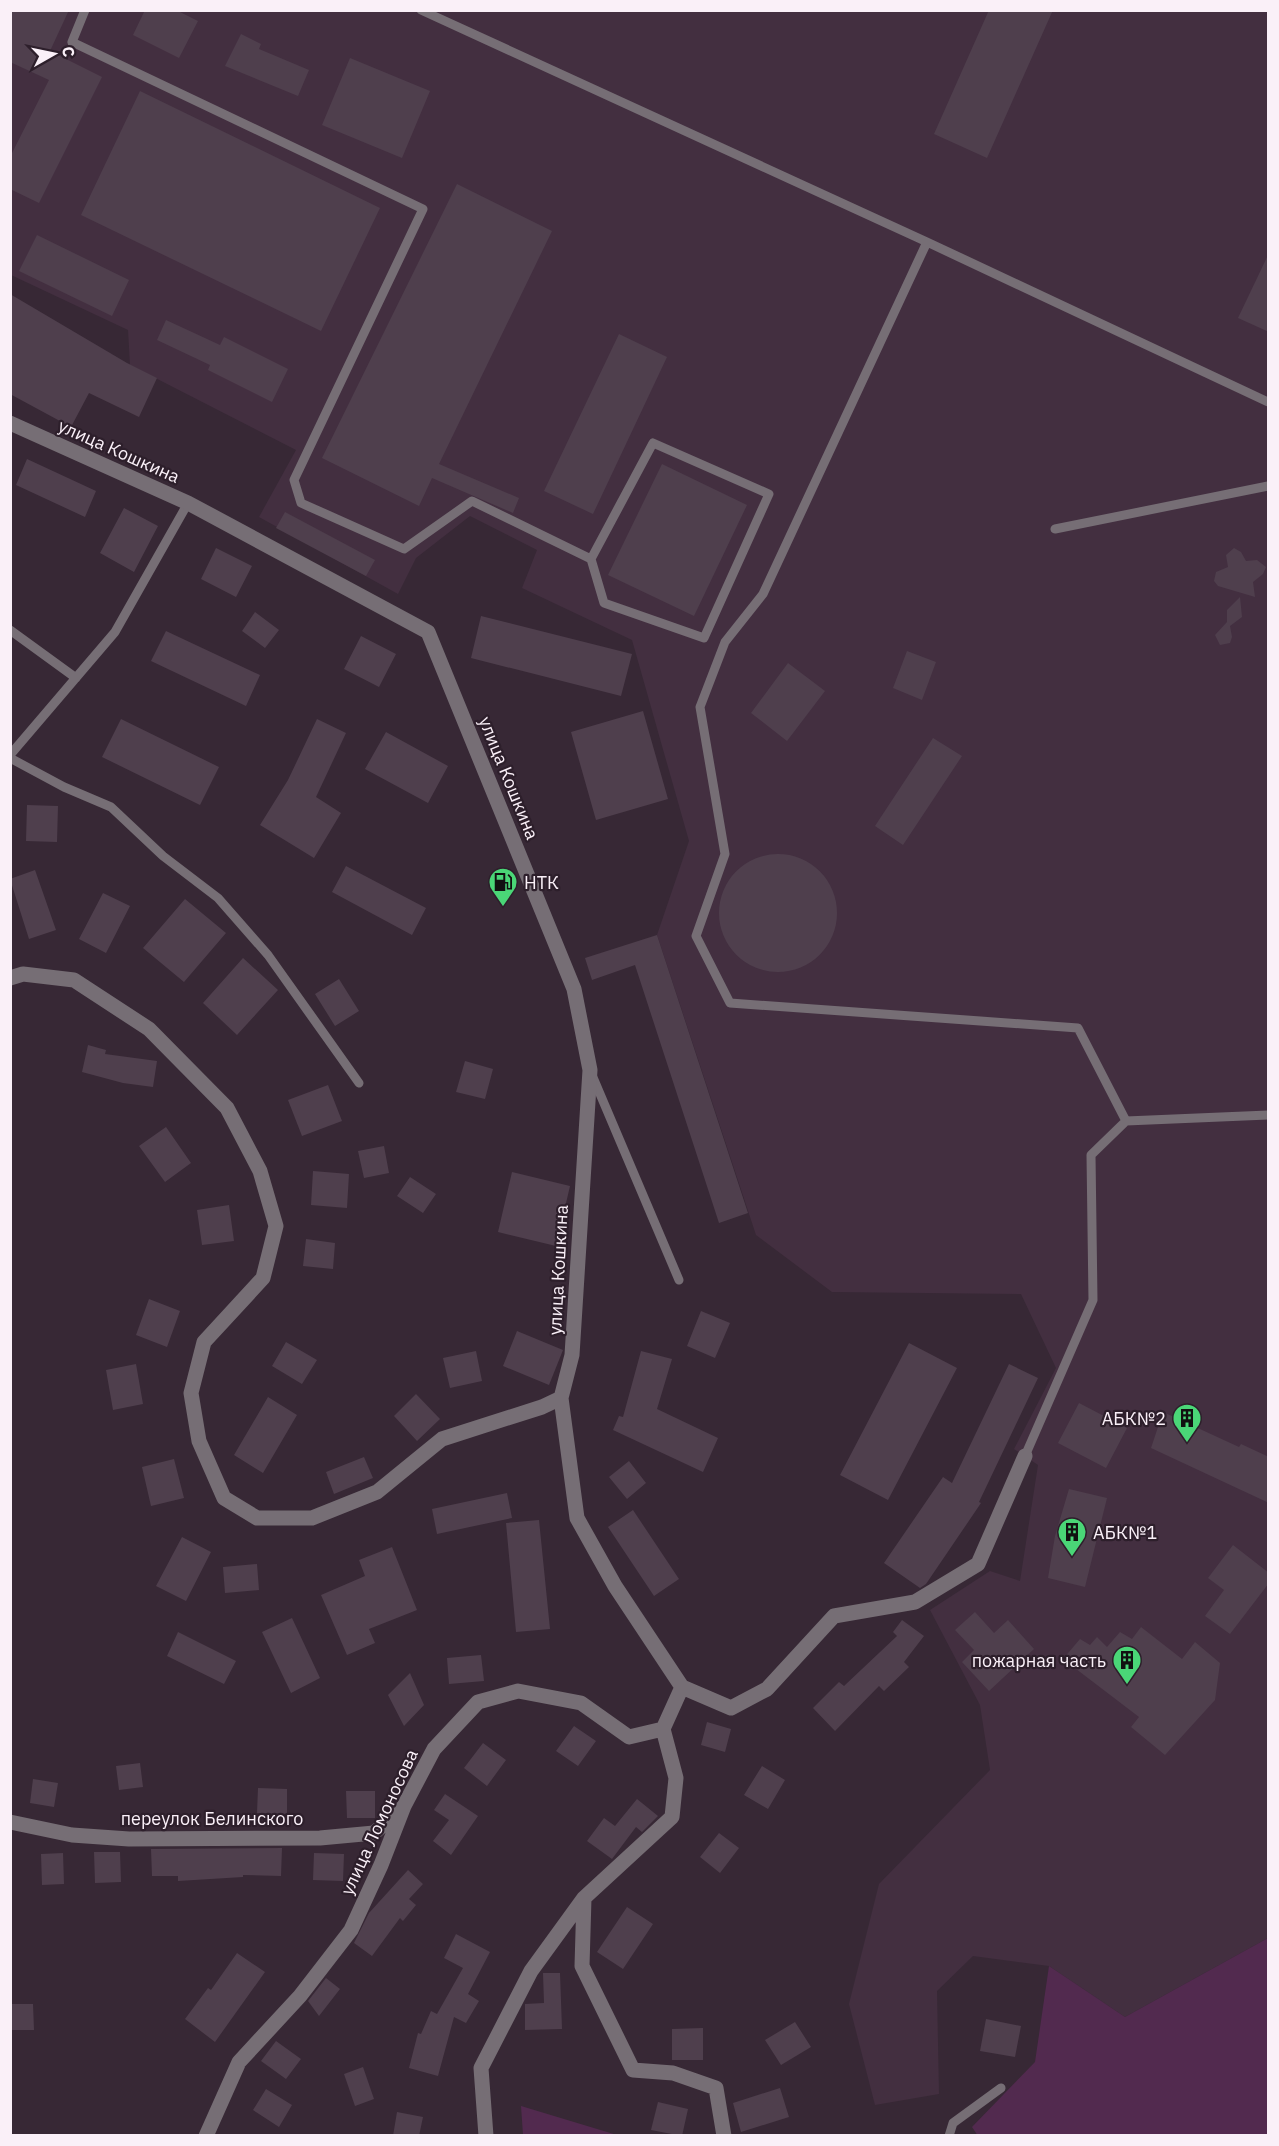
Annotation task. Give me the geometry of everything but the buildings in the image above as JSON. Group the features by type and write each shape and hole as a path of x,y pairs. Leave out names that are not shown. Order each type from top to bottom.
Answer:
{"street":[{"name":"улица Кошкина","path":"10,423 188,503 428,632 574,989 590,1070 572,1356 561,1398"},
{"path":"10,978 22,974 74,980 149,1029 227,1108 260,1171 276,1226 263,1278 204,1342 191,1393 199,1441 225,1498 257,1518 312,1518 377,1492 442,1439 542,1407 561,1398 577,1518 615,1586 682,1687 731,1708 767,1689 834,1616 915,1602 978,1564 1025,1456"},
{"path":"486,2136 481,2068 531,1971 584,1898 672,1817 676,1778 663,1729 682,1687"},
{"name":"улица Ломоносова","path":"206,2136 239,2062 300,1996 351,1930 381,1865 404,1806 434,1749 478,1702 518,1691 581,1703 629,1737 663,1729"},
{"name":"переулок Белинского","path":"10,1822 72,1835 129,1839 321,1838 374,1833 404,1806"},
{"path":"584,1898 582,1966 633,2070 673,2073 716,2088 724,2136"}],"lane":[{"path":"85,10 72,42 423,208 294,480 302,503 404,549 472,501 591,559 604,603 704,638 769,494 653,443 591,559"},
{"path":"421,10 1269,402"},
{"path":"927,242 763,594 724,642 700,707 725,854 696,936 730,1003 1078,1028 1126,1121"},
{"path":"1055,529 1269,486"},
{"path":"188,503 115,632 10,757 64,787 111,807 163,856 218,898 268,955 359,1083"},
{"path":"10,630 76,678"},
{"path":"590,1070 679,1280"},
{"path":"1025,1456 1093,1300 1091,1155 1126,1121 1269,1115"},
{"path":"950,2136 953,2123 1001,2088"}],"shaded area":[{"path":"11,11 1268,11 1268,1938 1125,2017 1049,1966 973,1956 937,1991 939,2094 875,2105 849,2004 879,1884 990,1770 980,1705 930,1610 990,1571 1020,1581 1038,1465 1014,1449 1056,1368 1021,1294 832,1292 756,1235 657,935 689,841 632,640 522,588 537,550 470,516 416,558 398,594 259,517 296,450 130,365 128,330 11,275"},
{"path":"1268,1938 1268,2135 978,2136 972,2127 1035,2062 1049,1966 1125,2017"},
{"path":"521,2106 617,2135 523,2135"}],"place":[{"name":"НТК","path":"503,908"},
{"name":"АБК№2","path":"1187,1444"},
{"name":"АБК№1","path":"1072,1558"},
{"name":"пожарная часть","path":"1127,1686"}]}
